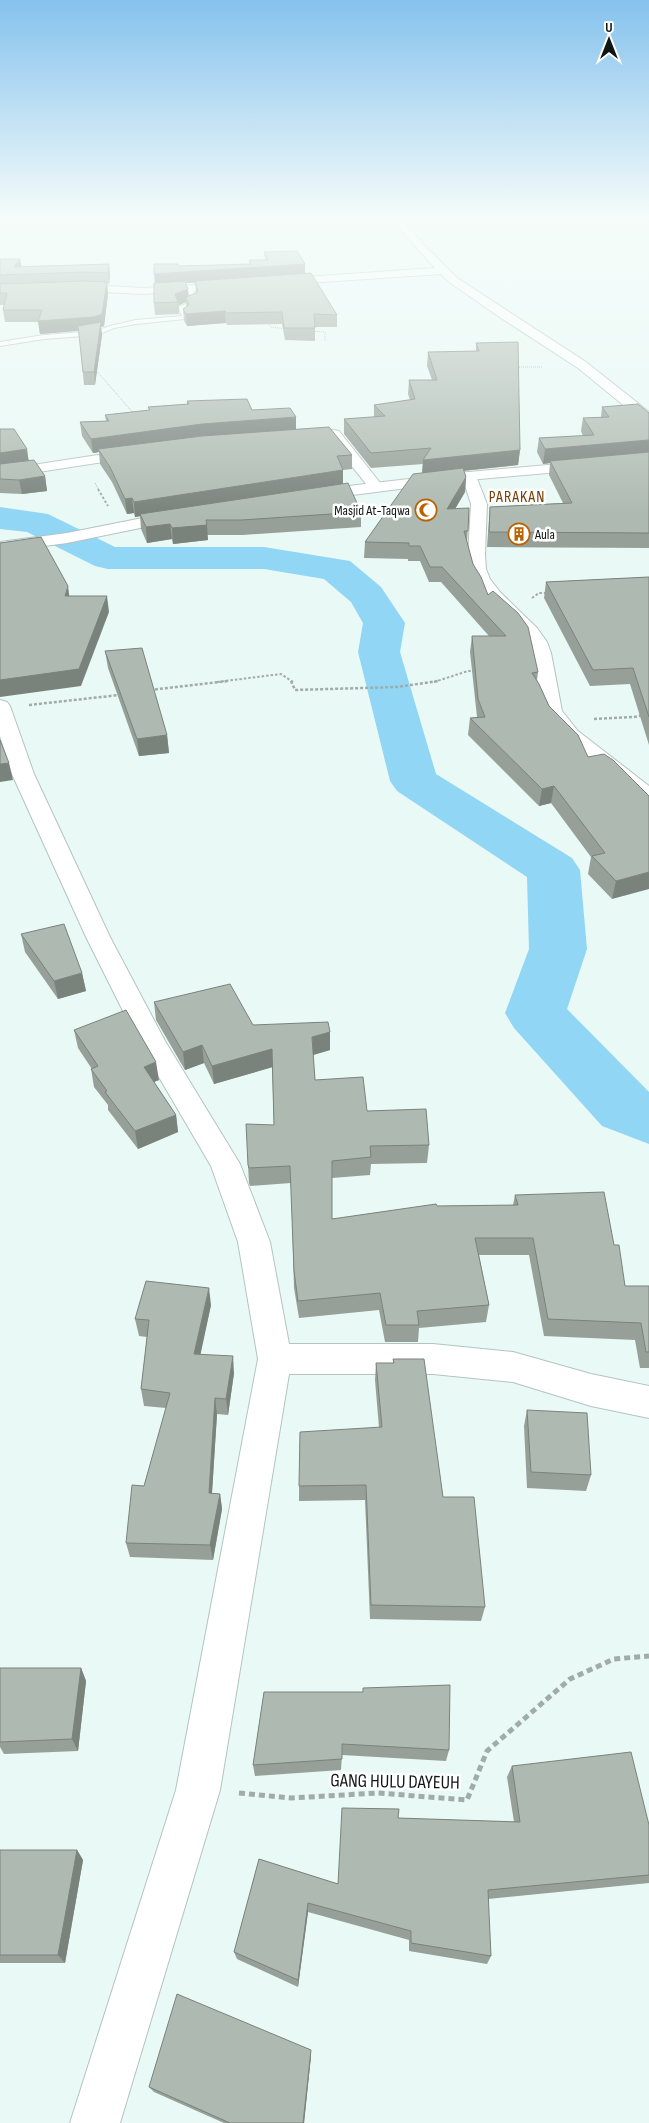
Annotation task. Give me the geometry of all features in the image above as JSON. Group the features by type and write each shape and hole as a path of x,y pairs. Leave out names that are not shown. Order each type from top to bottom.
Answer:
{"street":[{"path":"507,318 584,367 649,419"},
{"path":"313,435 334,434 376,487"},
{"path":"0,474 155,450"},
{"path":"301,497 469,476 649,460"},
{"path":"469,476 479,504 477,567 483,583 503,607 530,632 539,645 544,662 547,695 558,722 584,747 614,768 649,798"},
{"path":"0,548 30,545 119,526 196,514"},
{"path":"0,707 23,774 98,937 153,1043 225,1164 254,1242 275,1359 198,1790 95,2123"},
{"path":"275,1359 434,1359 513,1367 591,1390 649,1402"}],"lane":[{"path":"0,344 65,335 97,333 112,327 136,322 182,318"}],"path":[{"path":"261,318 271,327 290,329"},
{"path":"309,330 325,332 325,341"},
{"path":"65,335 137,418"},
{"path":"511,368 584,367"},
{"path":"85,460 119,526"},
{"path":"503,607 529,601 539,593 555,593"},
{"path":"149,691 281,674 292,682 295,690 381,688 433,682 468,671 476,671"},
{"path":"0,707 121,694"},
{"path":"558,722 634,717 649,714"},
{"name":"GANG HULU DAYEUH","path":"198,1790 291,1798 378,1793 467,1800 487,1751 570,1680 614,1659 649,1656"}],"building":[{"path":"39,318 79,318 38,321"},
{"path":"283,318 314,318 315,328 284,328"},
{"path":"101,322 94,372 83,372 78,326"},
{"path":"518,342 520,450 423,460 431,448 371,453 344,419 385,416 374,405 415,399 409,380 437,380 428,352 479,351 476,343"},
{"path":"247,399 252,410 290,408 296,417 202,424 91,439 80,422 109,421 105,415 150,410 148,407 189,404 187,401"},
{"path":"638,404 649,413 649,440 545,449 539,438 594,435 583,418 609,417 602,407"},
{"path":"329,427 352,455 337,456 343,470 134,502 132,498 125,499 110,467 98,449 202,436"},
{"path":"0,429 14,429 27,449 0,453"},
{"path":"649,452 649,533 489,532 490,507 572,503 550,461"},
{"path":"34,460 45,476 19,480 0,479 0,464"},
{"path":"463,468 466,477 447,509 469,508 468,531 464,531 473,564 481,577 488,595 493,591 518,613 528,627 538,672 532,673 549,706 578,735 588,757 604,754 613,760 649,796 649,872 616,881 592,856 605,853 554,786 542,789 470,718 485,717 478,699 472,636 506,636 442,567 430,567 420,546 409,546 409,543 365,542 413,474"},
{"path":"348,483 361,512 242,520 206,520 207,525 172,528 170,524 146,527 140,514"},
{"path":"41,537 68,586 65,596 107,596 79,669 0,680 0,543"},
{"path":"649,577 649,717 633,668 593,670 546,582"},
{"path":"142,648 167,735 137,739 105,651"},
{"path":"0,740 9,763 0,764"},
{"path":"64,924 82,973 54,981 21,934"},
{"path":"230,984 253,1025 328,1022 330,1032 312,1037 315,1080 363,1077 367,1111 426,1109 429,1145 370,1146 371,1157 332,1161 332,1219 436,1204 437,1206 518,1205 515,1195 604,1192 614,1245 619,1245 625,1286 649,1286 649,1352 646,1352 641,1323 548,1319 533,1238 475,1238 489,1305 417,1311 419,1325 386,1325 380,1293 298,1301 294,1271 290,1166 249,1168 248,1165 246,1124 274,1125 272,1049 212,1066 202,1045 183,1052 154,1002"},
{"path":"126,1010 156,1062 144,1067 176,1115 135,1131 105,1092 107,1091 91,1069 98,1066 74,1030"},
{"path":"146,1281 209,1288 194,1354 233,1356 226,1399 215,1398 209,1493 220,1494 210,1545 126,1543 132,1485 144,1486 170,1393 141,1389 149,1320 135,1319"},
{"path":"393,1359 424,1359 443,1497 474,1497 485,1607 371,1605 366,1485 299,1486 300,1432 382,1427 376,1363 394,1363"},
{"path":"527,1410 587,1413 591,1475 531,1472"},
{"path":"0,1668 81,1668 72,1739 0,1742"},
{"path":"450,1685 449,1750 342,1744 342,1759 253,1765 264,1692 363,1692 363,1688"},
{"path":"631,1752 649,1825 649,1875 488,1890 491,1956 411,1943 411,1931 308,1903 298,1980 234,1952 259,1859 338,1884 342,1808 399,1809 398,1818 520,1822 512,1766"},
{"path":"0,1850 77,1850 58,1955 0,1955"},
{"path":"177,1994 311,2050 303,2123 230,2123 149,2087"}],"waterway":[{"path":"0,518 35,522 108,558 264,558 336,569 367,595 384,623 379,652 414,781 553,870 558,949 535,1013 625,1109 649,1119"}],"place":[{"name":"Masjid At-Taqwa","path":"426,510"},
{"name":"Aula","path":"519,534"}],"district":[{"name":"PARAKAN","path":"517,497"}]}
